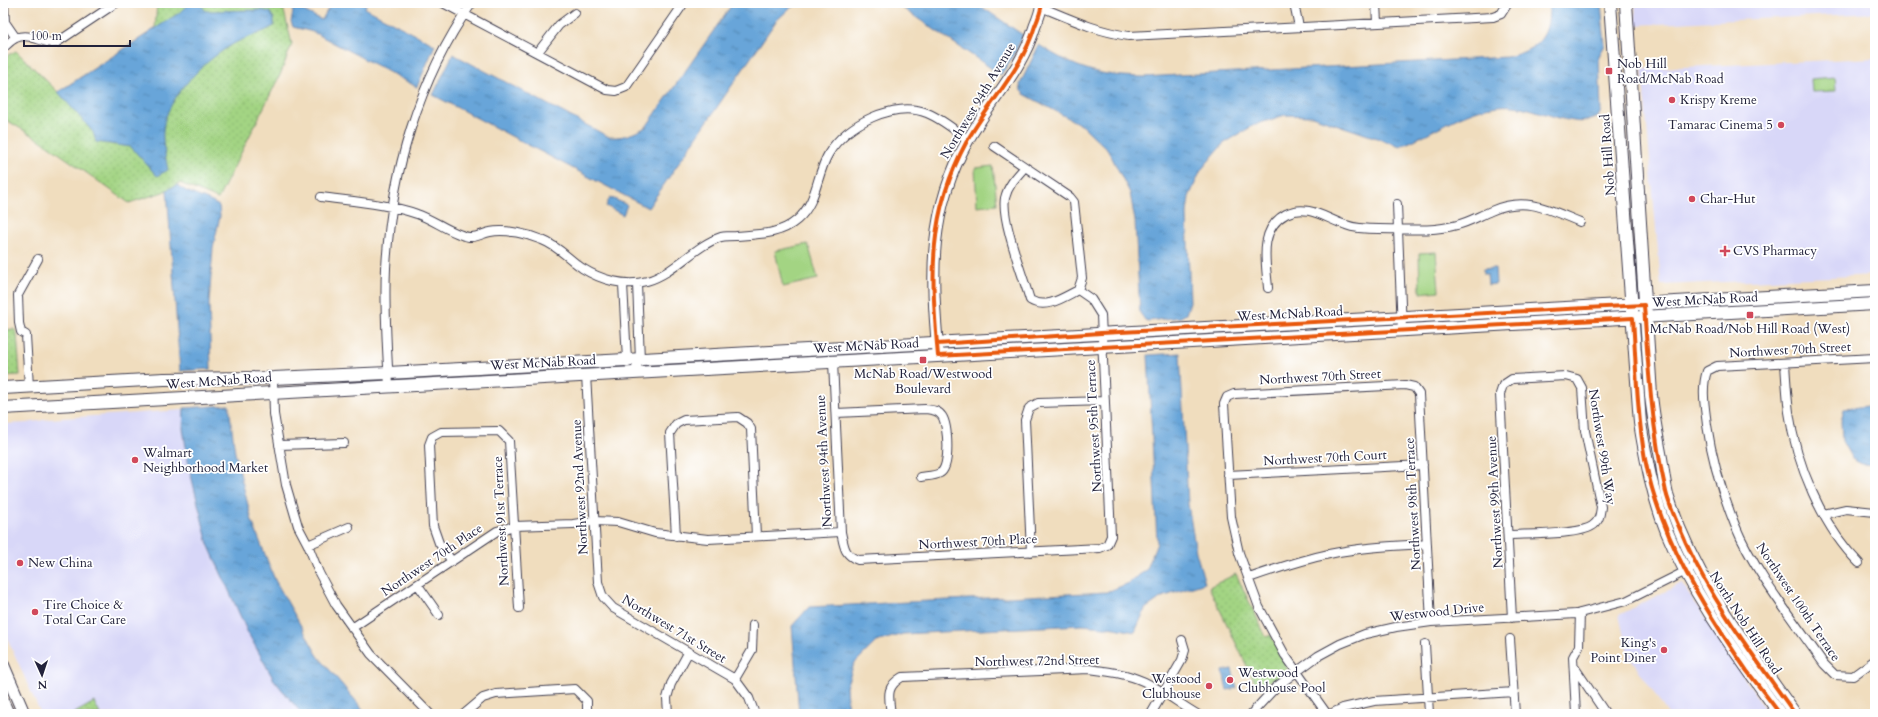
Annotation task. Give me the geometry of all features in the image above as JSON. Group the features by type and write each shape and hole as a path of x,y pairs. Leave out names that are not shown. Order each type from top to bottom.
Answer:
{"main road":[{"name":"Nob Hill Road","path":"1610,3 1633,318"},
{"name":"Nob Hill Road","path":"1626,3 1645,311"},
{"name":"West McNab Road","path":"3,408 1633,318 1645,311 1875,291"},
{"name":"West McNab Road","path":"3,388 164,379 273,378 388,373 937,344 1101,333 1632,306 1645,311 1875,304"},
{"name":"North Nob Hill Road","path":"1645,311 1654,423 1667,492 1679,528 1696,565 1723,612 1795,714"},
{"name":"North Nob Hill Road","path":"1633,318 1640,423 1646,461 1667,532 1685,571 1732,648 1780,714"},
{"path":"3,665 24,714"},
{"path":"3,703 8,714"}],"street":[{"path":"4,3 5,22 16,38"},
{"path":"3,48 16,38 26,36 48,44 56,43 116,3"},
{"path":"443,3 538,52 607,90 616,91 626,87 684,3"},
{"path":"389,386 386,269 392,208 400,165 425,89 442,54 464,14 472,3"},
{"path":"1294,3 1299,27"},
{"path":"1376,3 1377,23"},
{"path":"1041,5 1094,29 1109,34 1129,36 1493,16 1501,14 1508,3"},
{"name":"Northwest 94th Avenue","path":"938,356 933,269 935,231 942,200 952,172 968,140 1021,60 1032,36 1041,5"},
{"path":"538,52 559,25 575,13"},
{"path":"321,197 416,213 468,237 502,231 520,233 542,240 562,251 596,276 623,284 636,283 647,281 664,274 708,243 722,237 769,233 784,228 797,220 806,210 813,198 828,153 840,138 854,126 872,117 892,111 909,110 925,112 940,119 968,140"},
{"path":"994,146 1025,166 1074,202 1082,278 1078,290 1044,305 1037,304 1030,300 1005,211 1006,196 1010,185 1025,166"},
{"path":"1397,204 1402,330"},
{"path":"1268,288 1265,245 1268,233 1275,222 1287,214 1302,210 1318,212 1346,225 1364,228 1442,228 1472,221 1504,206 1532,204 1580,222"},
{"path":"30,387 26,335 21,332 19,323 18,295 38,259"},
{"path":"634,372 640,360 636,283"},
{"path":"623,284 627,360 634,372"},
{"name":"Northwest 95th Terrace","path":"1078,290 1091,299 1101,315 1111,536 1107,544"},
{"name":"Northwest 70th Street","path":"1707,371 1717,366 1875,358"},
{"name":"Northwest 94th Avenue","path":"833,362 841,532 845,550 850,557"},
{"path":"1785,363 1789,412 1795,442 1814,494 1837,537 1846,550 1859,563"},
{"name":"Northwest 100th Terrace","path":"1707,371 1703,381 1709,435 1717,476 1735,526 1757,566 1824,664 1835,675 1843,677 1853,676 1875,660"},
{"name":"Northwest 92nd Avenue","path":"586,375 598,582 603,597"},
{"name":"Northwest 99th Avenue","path":"1512,618 1509,535 1500,394 1503,385 1512,379 1566,376 1577,379"},
{"path":"273,378 274,414 286,485 298,526 308,545 319,574 336,605 376,660 430,714"},
{"name":"Northwest 99th Way","path":"1509,535 1565,532 1592,526 1599,519 1601,507 1585,431 1582,388 1577,379"},
{"name":"Northwest 70th Street","path":"1228,475 1224,404 1227,398 1234,394 1405,385 1414,387"},
{"name":"Northwest 98th Terrace","path":"1414,387 1419,394 1431,622"},
{"path":"1031,552 1025,420 1029,408 1038,403 1105,401"},
{"path":"836,414 925,409 938,412 943,417 946,427 947,461 945,468 940,473 922,477"},
{"path":"676,536 670,434 676,424 684,420 738,417 747,423 751,429 756,536"},
{"name":"Northwest 91st Terrace","path":"451,560 439,543 433,526 429,445 432,437 441,432 499,431 509,441 518,608"},
{"path":"279,445 344,443"},
{"name":"Northwest 70th Court","path":"1228,475 1423,465"},
{"path":"1228,475 1231,517 1239,554 1259,607 1272,632 1297,671 1329,714 1358,704 1428,697 1514,692"},
{"path":"1824,514 1846,509 1875,512"},
{"name":"Northwest 70th Place","path":"352,628 418,585 451,560 497,531 514,526 573,524 594,520 618,522 655,533 708,539 841,532"},
{"path":"308,545 349,527"},
{"name":"Northwest 70th Place","path":"850,557 858,560 1031,552 1100,548 1107,544"},
{"path":"1249,578 1330,554 1368,548 1427,544"},
{"name":"Westwood Drive","path":"1251,714 1276,687 1318,656 1340,644 1365,634 1396,627 1431,622 1580,614 1626,601 1696,565"},
{"path":"418,585 439,615"},
{"name":"Northwest 71st Street","path":"603,597 613,608 735,679"},
{"path":"1576,714 1573,657 1578,646 1580,614"},
{"path":"753,625 752,650 735,679 749,698 755,714"},
{"path":"1510,639 1515,714"},
{"path":"1151,714 1182,660 1185,650 1182,640"},
{"path":"1425,644 1429,714"},
{"path":"668,714 667,698 671,684 688,653"},
{"path":"1574,667 1606,714"},
{"name":"Northwest 72nd Street","path":"891,714 889,692 893,682 902,677 1088,669 1133,677 1164,693 1197,714"},
{"path":"464,714 483,698 496,694 574,689 582,695 586,701 587,714"}],"shaded area":[{"path":"1635,3 1875,3 1875,13 1636,25"},
{"path":"1875,58 1875,275 1661,285 1642,69"},
{"path":"184,410 183,428 274,680 302,714 41,714 8,640 3,622 3,424 27,423 49,419"},
{"path":"1682,583 1768,714 1668,714 1628,654 1619,615"}],"green space":[{"path":"157,3 282,3 292,44 280,75 218,199 180,183 163,192 129,203 43,142 3,118 3,58 16,51 58,92 155,29"},
{"path":"1835,77 1836,91 1812,92 1811,79"},
{"path":"993,166 997,204 977,206 975,168"},
{"path":"808,244 818,279 783,287 775,251"},
{"path":"1436,252 1439,291 1420,293 1419,253"},
{"path":"14,329 17,334 20,375 3,376 3,330"},
{"path":"1236,574 1266,637 1271,635 1289,672 1257,687 1209,587"},
{"path":"94,702 100,714 73,714"}],"water":[{"path":"189,3 199,3 206,11 261,10 270,12 274,19 274,26 226,48 202,67 190,79 171,105 166,118 163,136 168,170 157,176 131,147 96,142 93,132 58,92 179,13"},
{"path":"331,3 367,3 365,8 435,45 417,87 313,32 293,27 291,22 294,6 322,20"},
{"path":"733,3 800,3 790,8 776,21 648,208 433,95 453,54 609,137 628,135 646,127"},
{"path":"895,3 976,3 1023,35 1014,55 1001,75"},
{"path":"1549,3 1601,3 1605,45 1599,56 1601,111 1598,117 1577,122 1528,109 1499,106 1473,112 1400,146 1312,116 1285,115 1254,125 1223,144 1201,170 1189,197 1187,213 1190,302 1186,314 1181,317 1148,321 1145,320 1140,313 1135,221 1130,193 1108,150 1083,126 1021,91 1020,84 1039,45 1065,60 1088,70 1113,75 1143,77 1507,57 1528,50 1541,39 1548,24"},
{"path":"177,185 219,206 220,216 213,248 209,304 211,369 180,371 167,190"},
{"path":"610,197 627,205 623,215 606,206"},
{"path":"1495,268 1496,284 1488,285 1487,274 1483,274 1483,269"},
{"path":"1180,353 1188,504 1196,552 1205,583 1162,597 1145,609 1135,632 1115,628 1082,625 903,634 876,642 854,664 846,687 848,714 799,714 792,626 809,607 1107,592 1129,583 1147,569 1157,543 1148,355"},
{"path":"229,405 235,453 252,521 275,580 318,656 367,714 302,714 274,680 248,633 208,544 189,467 183,428 184,408"},
{"path":"1875,405 1875,465 1862,464 1852,459 1842,441 1841,420 1844,409"},
{"name":"Westwood Clubhouse Pool","path":"1232,669 1237,688 1227,690 1223,671"}],"cycle path":[{"path":"1042,3 1038,18 1022,57 967,141 954,168 945,194 938,220 935,246 934,299 938,356 1633,318 1642,442 1652,488 1661,516 1672,543 1699,596 1747,671 1780,714"},
{"path":"937,344 1101,333 1644,305 1654,422 1661,469 1670,505 1686,543 1709,588 1736,631 1795,714"}],"place":[{"name":"Nob Hill Road/McNab Road","path":"1609,71"},
{"name":"Krispy Kreme","path":"1672,100"},
{"name":"Tamarac Cinema 5","path":"1781,125"},
{"name":"Char-Hut","path":"1692,199"},
{"name":"CVS Pharmacy","path":"1725,251"},
{"name":"McNab Road/Nob Hill Road (West)","path":"1750,315"},
{"name":"McNab Road/Westwood Boulevard","path":"923,360"},
{"name":"Walmart Neighborhood Market","path":"135,460"},
{"name":"New China","path":"20,563"},
{"name":"Tire Choice & Total Car Care","path":"35,612"},
{"name":"King's Point Diner","path":"1664,650"},
{"name":"Westwood Clubhouse Pool","path":"1230,680"},
{"name":"Westood Clubhouse","path":"1209,686"}]}
